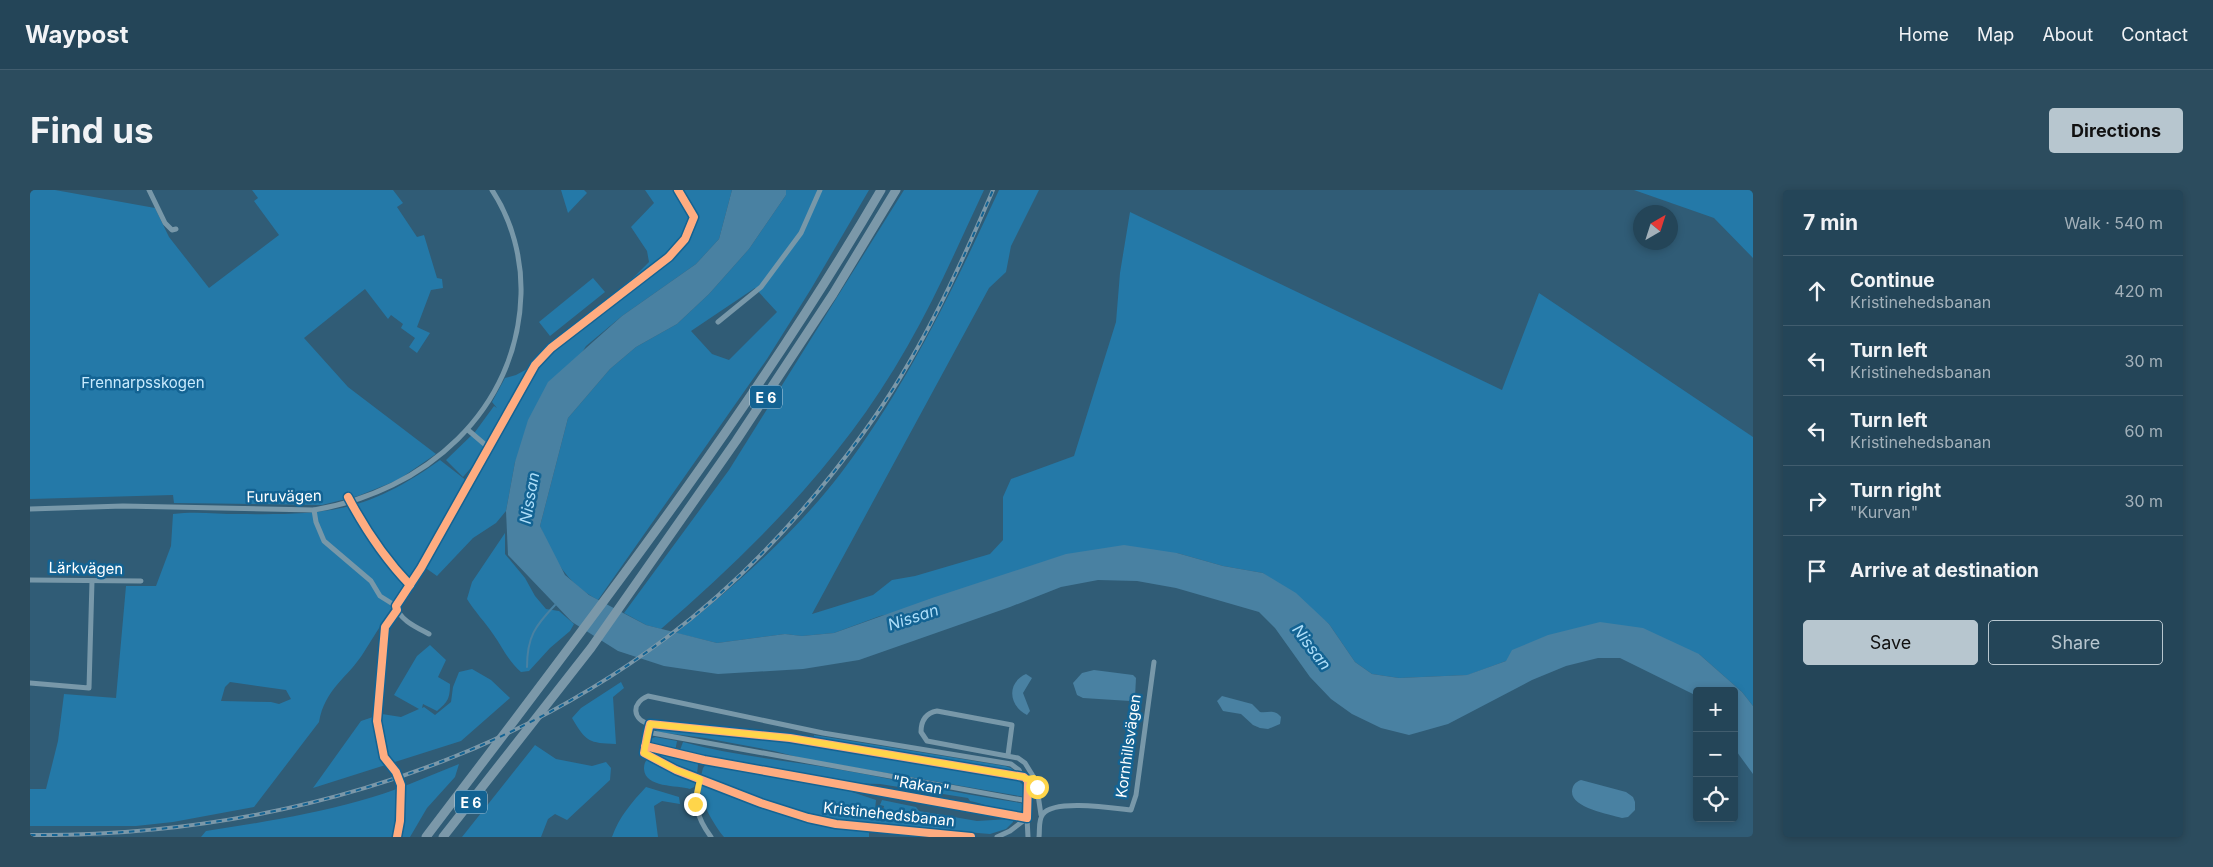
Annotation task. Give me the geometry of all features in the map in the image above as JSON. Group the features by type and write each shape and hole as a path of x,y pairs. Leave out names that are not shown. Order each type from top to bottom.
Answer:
{"highway":[{"name":"E 6","path":"426,837 674,507 775,360 881,190"},
{"name":"E 6","path":"444,837 590,648 626,598 786,366 896,190"}],"street":[{"path":"150,190 165,223 172,230 176,229"},
{"name":"Furuvägen","path":"30,510 123,506 314,510 343,505 372,496 397,484 430,463 468,430 490,400 515,342 520,311 521,283 517,251 508,222 492,190"},
{"path":"718,322 761,287 801,233 820,190"},
{"path":"468,430 489,448"},
{"path":"314,510 316,522 324,540 371,581 380,596 396,606 405,619 429,634"},
{"name":"Lärkvägen","path":"30,580 141,581"},
{"path":"30,684 88,688 92,581"},
{"name":"Kornhillsvägen","path":"1041,816 1051,808 1086,806 1131,810 1136,795 1154,662"},
{"path":"1028,837 1028,781 1024,778 1019,770 1011,764 823,733 648,696 639,701 635,710 635,715 640,720 650,724 790,738 1024,778 1034,778"},
{"path":"1008,755 1012,725 937,711 931,712 923,720 921,732 927,741 1008,755 1025,763 1034,778 1041,816 1039,837"},
{"path":"645,746 650,724"},
{"path":"647,732 1028,801"},
{"name":"Kristinehedsbanan","path":"845,785 704,760 645,746 644,753 676,770 787,813 827,822 971,837"},
{"path":"700,779 695,804 699,819 711,837"},
{"name":"\"Rakan\"","path":"845,785 1027,818"},
{"path":"997,837 1010,831 1027,818"}],"green space":[{"name":"Frennarpsskogen","path":"30,190 55,190 155,208 169,237 209,288 279,235 254,201 258,198 252,190 393,190 403,203 397,207 417,237 424,235 437,278 442,279 443,288 431,290 417,327 430,333 417,353 409,347 415,338 401,328 403,324 391,315 388,319 365,289 304,338 348,387 436,454 398,480 358,496 322,505 174,503 173,495 30,499"},
{"path":"561,190 584,190 587,193 568,213"},
{"path":"645,190 732,190 719,239 696,264 622,316 586,346 515,462 506,511 496,523 473,538 437,576 420,564 358,661 326,700 319,722 254,807 173,822 136,826 30,826 30,789 46,789 58,741 64,694 116,698 126,586 156,586 171,546 173,514 297,513 345,507 367,501 390,491 414,478 440,460 467,481 477,461 463,477 446,460 475,432 494,406 497,408 492,402 505,378 529,368 551,345 634,277 649,262 647,251 631,227 654,203","holes":["230,682 286,690 291,699 279,704 271,702 221,701 225,687"]},
{"path":"786,190 869,190 767,359 598,600 577,585 562,569 550,549 540,526 568,418 610,369 636,347 677,324 709,294 749,249 786,195","holes":["755,288 777,312 729,360 712,354 691,331"]},
{"path":"904,190 984,190 928,309 883,387 827,463 764,533 731,566 661,629 646,625 624,613 729,470"},
{"path":"999,190 1039,190 1011,246 1006,272 989,288 812,614 873,595 892,580 915,576 990,554 1003,540 1003,497 1011,479 1074,456 1116,322 1120,273 1130,212 1502,390 1539,293 1753,437 1753,706 1738,687 1699,654 1506,661 1468,675 1399,678 1372,674 1355,662 1329,624 1263,573 1223,566 1177,553 880,616 834,633 802,636 785,634 717,643 676,633 720,597 784,538 841,473 865,440 908,371 964,264"},
{"path":"1634,190 1753,190 1753,258 1714,218"},
{"path":"593,278 605,292 550,336 539,322"},
{"path":"505,533 505,554 525,578 535,596 546,609 559,611 574,624 570,631 550,648 529,671 521,672 513,663 467,599 472,582"},
{"path":"430,645 446,660 438,677 450,684 450,693 446,702 437,711 423,704 422,708 424,707 435,715 451,702 453,687 459,672 472,669 491,680 510,698 461,741 313,788 361,721 382,714 401,717 419,709 394,695 417,656"},
{"path":"621,682 624,688 613,697 616,744 589,740 572,718 581,708"},
{"path":"655,729 820,746 1016,778 1024,786 1025,797 805,759 705,738 658,732"},
{"path":"814,735 1005,766 1011,768 1016,773 814,740"},
{"path":"655,737 677,741 675,752 654,746 650,739"},
{"path":"683,742 733,753 843,770 1021,803 1025,807 1020,812 1010,812 970,801 968,798 880,784 844,783 683,753 680,750"},
{"path":"535,745 556,759 592,766 606,762 611,768 610,780 567,820 555,814 548,819 541,837 462,837"},
{"path":"661,755 696,761 698,765 697,774 660,759"},
{"path":"649,758 696,780 694,787 690,789 662,785 650,780 644,769 645,763"},
{"path":"707,763 834,786 876,800 875,810 883,810 884,806 880,805 882,800 916,807 919,811 977,821 1009,819 1013,820 1013,822 1006,829 990,834 830,821 799,814 704,778 701,776 703,768"},
{"path":"459,764 455,777 427,808 410,837 201,837 206,831 302,815 372,797"},
{"path":"704,783 776,812 800,819 869,830 869,837 724,837 716,827 701,796 701,784"},
{"path":"646,787 679,797 680,804 662,801 654,806 658,837 612,837 622,816"}],"water":[{"name":"Nissan","path":"732,190 786,190 786,195 749,249 709,294 677,324 636,347 610,369 568,418 540,526 565,575 589,595 646,625 717,643 785,634 802,636 834,633 932,598 1066,554 1124,545 1177,553 1223,566 1263,573 1296,593 1329,624 1355,662 1372,674 1399,678 1467,675 1506,661 1512,650 1548,635 1600,622 1643,628 1699,654 1736,687 1693,687 1693,694 1620,658 1598,658 1566,666 1532,680 1448,724 1409,735 1381,728 1352,714 1331,699 1310,677 1275,628 1259,612 1176,588 1137,581 1098,580 1061,587 859,660 803,669 718,674 664,666 618,651 572,622 508,555 506,511 515,462 528,420 548,382 622,316 696,264 719,239"},
{"path":"1094,670 1133,675 1136,678 1135,697 1130,701 1083,698 1077,695 1073,683 1082,673"},
{"path":"1026,674 1032,678 1023,693 1030,711 1027,715 1016,706 1012,694 1015,683"},
{"path":"1738,688 1753,706 1753,774 1738,753"},
{"path":"1222,696 1252,704 1260,712 1276,713 1281,717 1280,724 1268,729 1260,728 1253,725 1241,714 1223,711 1217,701"},
{"path":"1581,780 1626,792 1633,797 1635,810 1628,817 1622,818 1584,806 1574,798 1572,792 1574,784"}],"waterway":[{"path":"527,667 529,648 537,626 555,605"}],"railway":[{"path":"30,835 115,833 199,824 283,809 365,788 445,760 522,726 596,685 666,638 694,616 748,568 821,488 864,432 902,375 951,284 993,190"}],"cycle path":[{"path":"397,837 400,821 401,785 396,772 384,757 377,721 385,627 397,610 396,606 421,568 535,365 551,348 669,257 685,239 694,217 678,190"},
{"path":"348,497 376,543 410,585"},
{"path":"645,746 704,760 1027,818 1028,781 1024,777 790,738 650,724 647,735 647,738 645,746 644,753 676,770 761,803 808,818 836,824 971,837"}],"route":[{"path":"695,804 700,779 676,770 644,753 650,724 790,738 1024,777 1026,779 1034,778 1037,787"}]}
